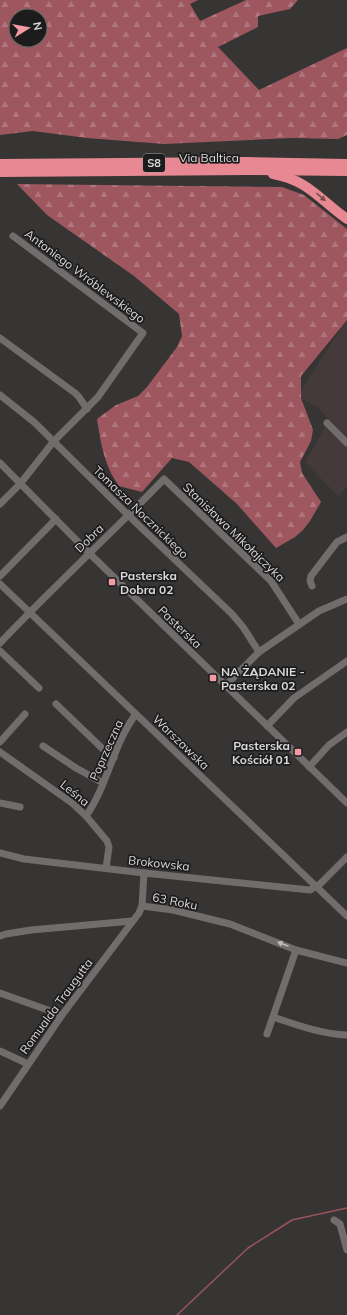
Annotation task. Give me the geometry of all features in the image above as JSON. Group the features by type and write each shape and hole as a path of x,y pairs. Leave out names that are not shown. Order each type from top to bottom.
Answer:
{"highway":[{"name":"Via Baltica","path":"0,164 244,162 347,164"},
{"name":"Via Baltica","path":"0,172 248,170 347,171"},
{"path":"248,170 285,177 296,181 317,194 347,219"}],"street":[{"name":"Antoniego Wróblewskiego","path":"13,236 143,333 102,392 87,409"},
{"path":"0,338 75,393 83,401 87,409 54,441 20,484 0,504"},
{"name":"Tomasza Nocznickiego","path":"0,395 34,422 129,516 232,614 259,652"},
{"path":"327,423 347,443"},
{"name":"Pasterska","path":"0,463 90,554 347,803"},
{"name":"Dobra","path":"0,643 29,612 129,516 164,479"},
{"name":"Stanisława Mikołajczyka","path":"164,479 271,581 299,624"},
{"path":"0,576 56,519"},
{"path":"312,586 310,581 311,576 338,542 347,537"},
{"name":"Warszawska","path":"0,584 347,916"},
{"path":"225,686 259,652 324,608 347,599"},
{"path":"0,651 39,688"},
{"path":"267,726 294,698 347,661"},
{"path":"56,704 114,758"},
{"path":"0,742 25,714"},
{"name":"Poprzeczna","path":"86,816 92,808 128,724 136,714"},
{"path":"309,767 330,745 347,732"},
{"path":"43,746 76,768 103,782"},
{"name":"Leśna","path":"0,752 72,803 86,816 107,842 109,847 106,868"},
{"path":"0,803 20,807"},
{"name":"Brokowska","path":"0,853 24,859 144,873 304,890 313,889 316,887"},
{"path":"316,887 324,881 347,857"},
{"path":"142,906 144,873"},
{"name":"63 Roku","path":"132,921 139,913 142,906 172,910 230,924 296,950 347,963"},
{"path":"0,936 31,930 132,921"},
{"name":"Romualda Traugutta","path":"0,1106 62,1015 132,921"},
{"path":"267,1034 296,950"},
{"path":"0,992 62,1015"},
{"path":"273,1017 324,1033 347,1035"},
{"path":"0,1051 28,1064"},
{"path":"334,1220 340,1224 347,1250"}],"shaded area":[{"path":"347,319 347,438 316,406 297,397"},
{"path":"325,427 332,434 337,436 347,447 347,487 338,496 305,462"}],"green space":[{"path":"0,0 198,0 190,4 200,21 246,0 298,0 290,9 258,16 258,27 218,47 259,90 347,48 347,135 338,139 292,138 164,144 87,138 33,131 0,135"},
{"path":"17,184 282,187 304,195 347,229 347,320 301,376 301,398 313,430 311,441 300,462 302,473 321,502 310,521 295,537 276,548 237,504 189,462 172,458 142,492 119,486 107,462 102,446 97,419 116,405 138,396 147,387 177,347 182,336 179,314 134,276 47,215"}],"waterway":[{"path":"177,1315 248,1248 292,1220 347,1208"}],"place":[{"name":"Pasterska Dobra 02","path":"112,582"},
{"name":"NA ŻĄDANIE - Pasterska 02","path":"213,678"},
{"name":"Pasterska Kościół 01","path":"298,752"}]}
